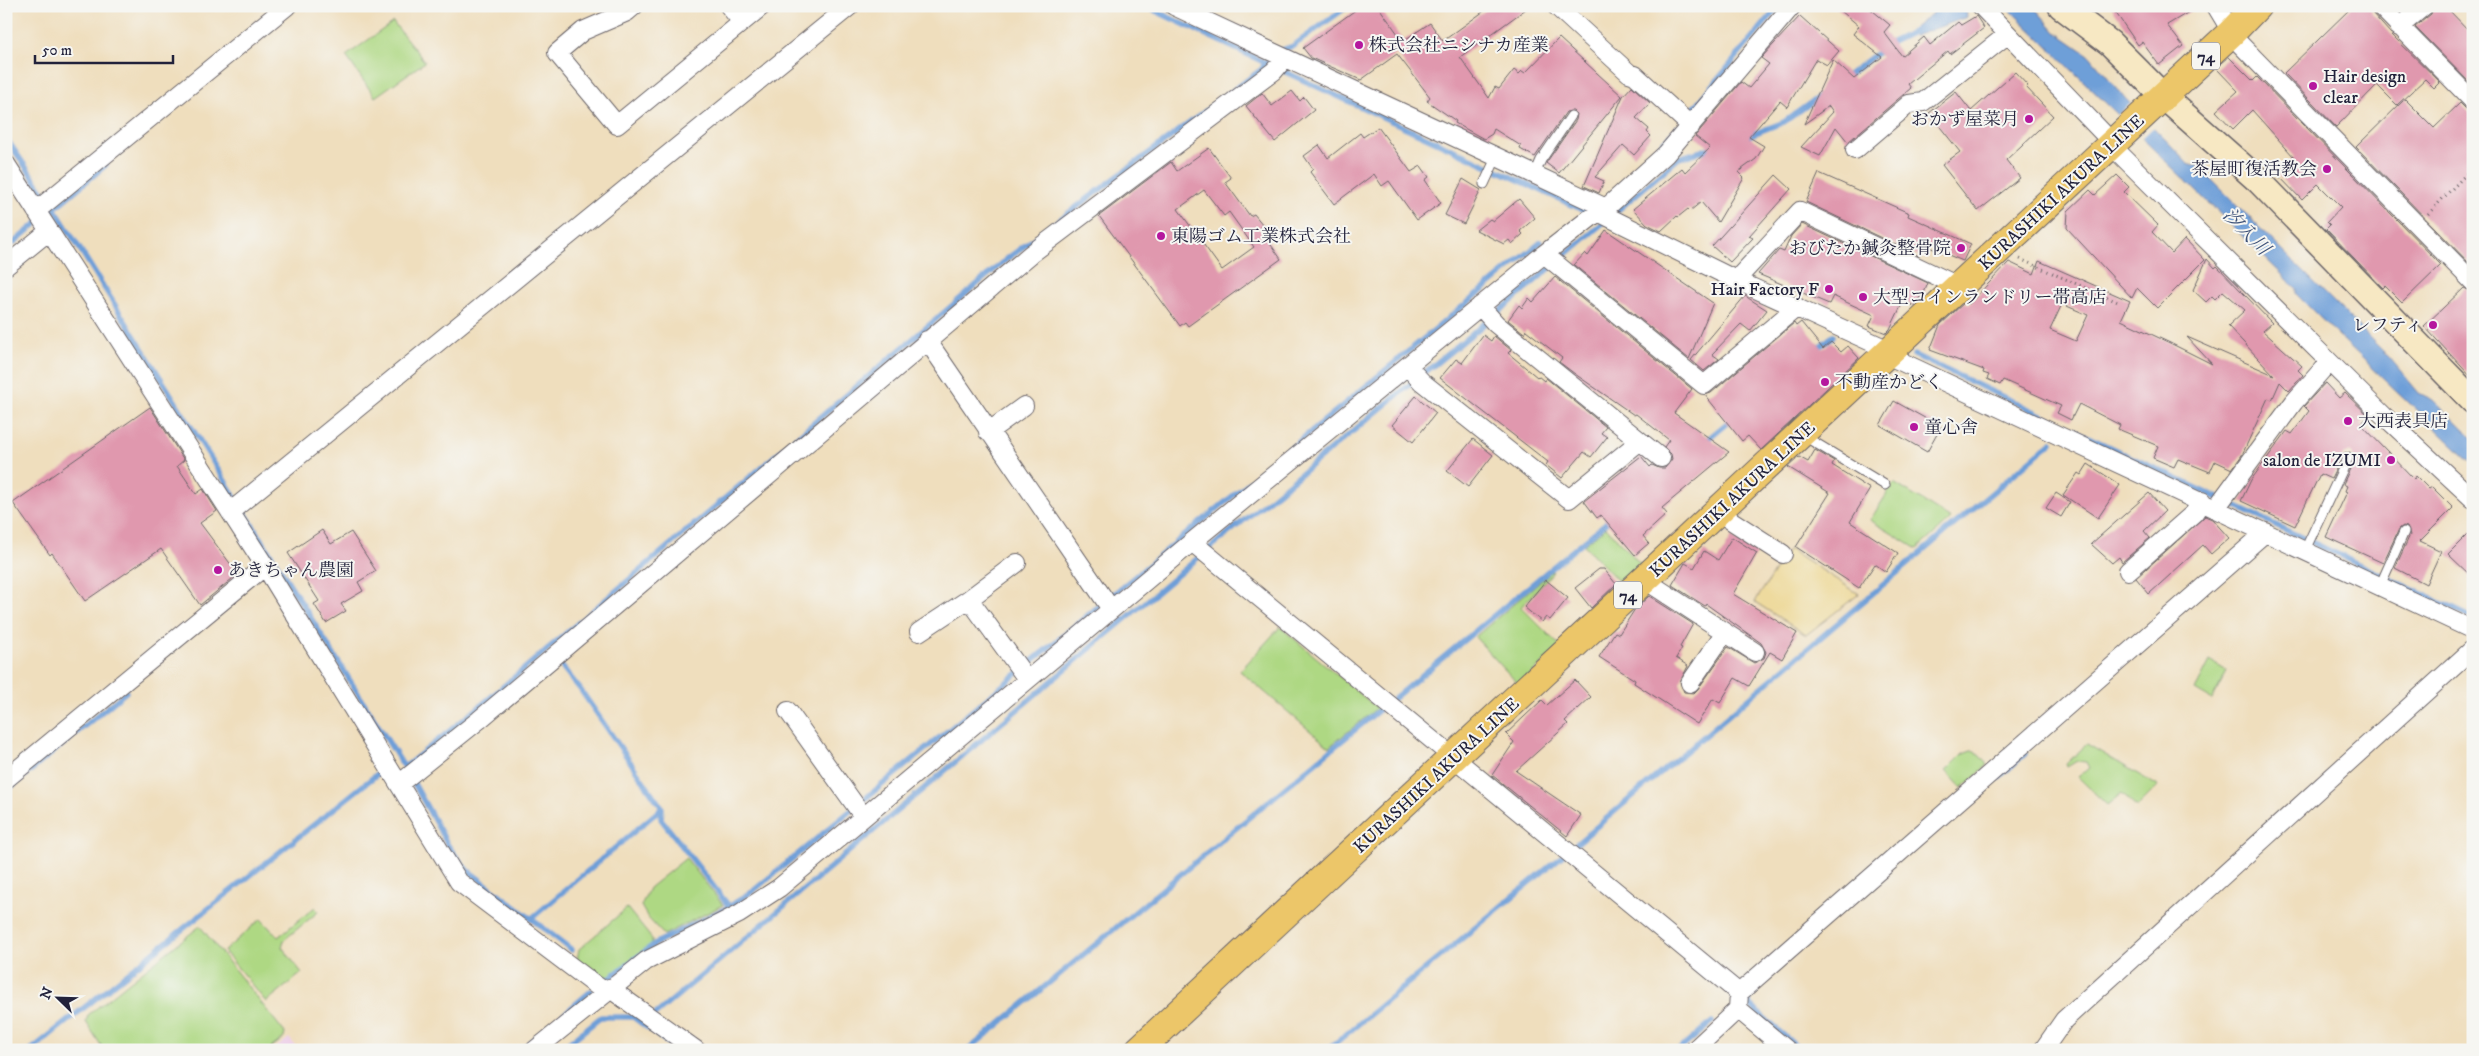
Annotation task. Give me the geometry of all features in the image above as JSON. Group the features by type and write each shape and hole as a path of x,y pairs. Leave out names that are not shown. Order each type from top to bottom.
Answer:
{"main road":[{"path":"2061,6 2110,43 2158,100 2260,182 2473,401"},
{"name":"KURASHIKI AKURA LINE","path":"1139,1050 1960,287 2231,33 2257,6"}],"street":[{"path":"6,266 44,214 287,6"},
{"path":"634,6 627,12 583,31 557,53 617,124 762,6"},
{"path":"729,6 742,22"},
{"path":"237,507 850,6"},
{"path":"1174,6 1276,60 1495,161 1533,176 1736,280 1880,346 1887,355 2216,502 2266,532 2306,548 2472,630"},
{"path":"1556,6 1629,74 1636,75 1687,121"},
{"path":"535,1050 607,990 653,957 759,902 858,810 1107,602 1200,549 1488,315 1606,214 1666,154 1687,121 1792,6"},
{"path":"1981,6 2329,362 2473,499"},
{"path":"2216,6 2231,33 2473,282"},
{"path":"2380,6 2473,101"},
{"path":"2399,27 2424,6"},
{"path":"1855,150 1910,104 1923,102 2008,34"},
{"path":"399,773 479,720 686,546 926,340 1031,254 1276,60"},
{"path":"6,164 44,214 237,507 265,566 399,773 459,882 607,990 696,1050"},
{"path":"1736,280 1800,211 1960,287"},
{"path":"1552,261 1704,385 1797,307"},
{"path":"1488,315 1661,458"},
{"path":"926,340 1107,602"},
{"path":"2128,571 2194,513 2216,502 2294,402 2329,362"},
{"path":"1414,374 1569,499 1640,441"},
{"path":"988,432 1024,406"},
{"path":"1718,512 1783,554"},
{"path":"1694,1050 1739,1001 2266,532"},
{"path":"1200,549 1570,851 1739,1001 1787,1050"},
{"path":"919,632 1017,563"},
{"path":"6,778 265,566"},
{"path":"1645,580 1755,652"},
{"path":"968,599 1023,673"},
{"path":"1690,683 1725,632"},
{"path":"2043,1050 2064,1020 2473,649"},
{"path":"788,711 858,810"}],"lane":[{"path":"1533,176 1541,160 1571,116"},
{"path":"1484,184 1495,161"},
{"path":"1802,434 1885,485"},
{"path":"2306,548 2348,458"},
{"path":"2381,584 2404,532"}],"path":[{"path":"2418,226 2473,167"},
{"path":"2008,242 2021,260 2120,303"}],"shaded area":[{"path":"289,1038 299,1050 273,1050"}],"green space":[{"path":"393,22 425,62 375,97 346,56"},
{"path":"1894,483 1951,519 1917,549 1870,520"},
{"path":"1606,527 1645,569 1624,587 1584,545"},
{"path":"1552,571 1521,607 1561,647 1519,685 1475,637"},
{"path":"1280,627 1377,708 1329,747 1240,671"},
{"path":"2210,661 2227,671 2212,700 2195,690"},
{"path":"2087,744 2158,786 2137,807 2122,793 2107,805 2078,777 2089,768 2086,762 2077,761 2067,767 2066,764"},
{"path":"1975,751 1988,765 1962,788 1946,771 1963,754"},
{"path":"686,858 723,905 664,935 648,918 641,906 649,888"},
{"path":"315,907 318,912 284,940 282,947 302,973 266,1002 224,951 261,919 278,937"},
{"path":"627,908 652,939 652,946 607,977 603,977 577,959 579,949"},
{"path":"200,926 285,1033 284,1038 268,1050 104,1050 86,1022 88,1015"}],"sand":[{"path":"1789,549 1859,594 1806,635 1755,602"}],"water":[{"path":"1941,6 1966,6 1967,17 1914,36 1912,30"},
{"name":"汐入川","path":"2006,6 2033,6 2056,32 2089,55 2125,98 2188,163 2198,166 2389,357 2419,393 2433,400 2473,439 2473,464 2315,313 2296,294 2296,288"}],"pier":[{"path":"2132,102 2156,125 2140,140 2116,117"}],"building":[{"path":"1361,6 1378,6 1403,41 1430,23 1443,41 1491,6 1530,6 1460,57 1489,98 1495,87 1499,89 1514,70 1519,74 1522,71 1525,73 1559,38 1622,96 1559,173 1546,163 1576,120 1577,114 1574,111 1566,112 1535,157 1520,149 1521,146 1494,129 1492,134 1484,139 1455,123 1456,121 1427,101 1430,97 1397,54 1361,80 1311,58 1303,48"},
{"path":"1835,6 1867,6 1890,25 1884,32 1902,56 1924,37 1930,45 1958,22 1961,25 1976,16 1984,28 1950,54 1948,51 1908,84 1911,88 1848,142 1836,127 1820,156 1801,147 1833,112 1829,106 1804,124 1833,60 1854,79 1882,57 1853,34 1859,26"},
{"path":"2111,6 2199,6 2167,25 2183,46 2159,65 2142,42 2138,45"},
{"path":"2353,6 2370,6 2372,13 2391,34 2440,82 2434,88 2425,79 2397,105 2377,85 2336,127 2284,73"},
{"path":"2434,6 2445,6 2473,35 2473,86 2415,27 2431,14"},
{"path":"1800,16 1839,51 1827,65 1816,59 1787,107 1780,101 1749,137 1764,146 1756,159 1738,172 1744,178 1718,222 1701,202 1690,211 1688,209 1677,216 1661,231 1647,224 1633,209 1682,168 1685,172 1710,148 1695,136 1741,82 1749,88 1769,64 1761,58"},
{"path":"2229,57 2253,81 2257,77 2441,265 2402,303 2385,286 2383,288 2326,229 2330,225 2327,222 2341,207 2318,184 2302,200 2277,174 2294,157 2252,110 2233,129 2216,111 2238,91 2216,68"},
{"path":"2015,72 2053,116 2006,160 2020,178 1978,211 1942,165 1960,152 1929,113 1956,92 1971,111"},
{"path":"1632,86 1650,103 1636,118 1649,129 1647,132 1651,136 1634,155 1623,145 1595,177 1604,181 1599,193 1584,186 1623,96"},
{"path":"1292,91 1300,101 1304,97 1314,110 1275,142 1246,106 1262,93 1272,106"},
{"path":"2405,99 2434,128 2460,103 2473,116 2473,267 2356,147"},
{"path":"1378,127 1411,172 1421,166 1429,177 1425,180 1441,203 1417,220 1389,181 1382,186 1374,174 1334,204 1310,172 1313,169 1304,156 1319,145 1328,158 1360,133 1363,137"},
{"path":"1209,148 1231,178 1225,182 1250,216 1254,214 1263,225 1259,228 1281,259 1188,326 1185,322 1180,326 1099,216 1171,162 1177,171","holes":["1204,190 1224,216 1229,212 1254,247 1222,270 1178,209"]},
{"path":"1819,173 1909,213 1908,216 1971,244 1963,261 1924,245 1919,256 1806,202"},
{"path":"1776,175 1791,189 1749,236 1753,238 1730,262 1712,246"},
{"path":"2117,175 2129,187 2124,192 2158,225 2152,232 2172,253 2185,239 2205,260 2157,308 2137,288 2132,298 2067,228 2068,211 2090,190 2095,195"},
{"path":"1463,179 1481,190 1464,224 1445,215"},
{"path":"1519,199 1535,218 1520,231 1523,234 1512,244 1509,240 1504,244 1476,230 1490,219 1493,221"},
{"path":"1802,224 1928,283 1922,298 1920,297 1915,306 1903,302 1890,329 1886,333 1869,326 1874,315 1833,296 1829,304 1758,274 1779,250 1784,252 1791,236"},
{"path":"1606,230 1713,303 1689,359 1574,265 1585,253 1588,256"},
{"path":"2207,259 2215,268 2217,266 2272,323 2263,331 2302,366 2298,370 2303,375 2289,391 2280,382 2272,400 2268,398 2242,455 2232,469 2215,461 2210,472 2178,459 2174,467 2153,458 2158,446 2118,429 2120,425 2079,404 2071,420 2057,413 2061,406 2003,380 2000,385 1987,379 1989,375 1983,373 1984,370 1930,350 1940,325 1965,302 1969,304 2009,262 2034,274 2039,261 2130,301 2121,320 2212,364 2187,337 2274,375 2228,326 2245,310 2223,291 2215,299 2212,296 2206,302 2193,290","holes":["2062,304 2088,315 2076,341 2050,330"]},
{"path":"1555,277 1692,389 1674,413 1729,452 1662,508 1667,514 1643,536 1649,543 1635,555 1601,515 1597,518 1584,501 1641,456 1650,467 1652,465 1665,468 1672,459 1671,454 1664,447 1669,440 1636,414 1634,415 1575,374 1559,362 1562,358 1526,330 1524,333 1508,320 1519,305 1522,308 1529,298 1533,302"},
{"path":"2464,288 2473,292 2473,379 2424,326"},
{"path":"1745,296 1767,310 1750,331 1741,324 1712,354 1719,359 1704,371 1691,360"},
{"path":"1801,322 1823,349 1831,342 1841,352 1848,346 1859,358 1761,450 1748,436 1742,441 1705,395 1711,393 1794,323 1796,326"},
{"path":"1483,335 1491,341 1494,336 1511,350 1508,353 1537,377 1544,381 1546,378 1606,427 1601,433 1607,437 1591,457 1584,452 1562,478 1546,465 1548,462 1440,378 1456,359 1462,363"},
{"path":"2325,383 2339,398 2345,393 2369,416 2361,424 2414,479 2416,476 2429,489 2432,487 2453,508 2420,541 2441,551 2426,584 2395,568 2410,535 2407,527 2403,526 2399,529 2383,563 2326,537 2347,492 2345,491 2347,486 2343,484 2354,460 2350,452 2343,455 2331,479 2320,474 2295,526 2241,501 2251,480 2287,431 2292,434 2309,411 2304,406"},
{"path":"1416,396 1436,413 1413,442 1392,425"},
{"path":"1894,401 1941,427 1927,452 1880,425"},
{"path":"150,407 184,460 177,466 196,494 203,489 217,511 200,523 238,574 200,605 161,549 85,601 52,553 50,555 13,503"},
{"path":"1473,439 1493,455 1468,487 1447,471"},
{"path":"1815,450 1834,461 1832,465 1870,489 1850,522 1898,553 1886,572 1875,564 1859,588 1796,547 1830,493 1788,467 1799,457 1808,462"},
{"path":"2088,464 2120,485 2098,518 2063,495 2078,473 2081,475"},
{"path":"2056,493 2070,502 2061,517 2046,508"},
{"path":"2149,493 2165,511 2144,531 2150,538 2122,562 2119,557 2112,563 2091,544"},
{"path":"2205,516 2212,519 2229,538 2211,554 2203,545 2149,594 2136,578"},
{"path":"2473,529 2473,578 2448,554"},
{"path":"322,530 331,544 351,532 376,571 358,582 363,591 341,604 346,611 326,623 314,604 319,601 288,553"},
{"path":"1732,537 1757,553 1733,594 1797,633 1782,659 1770,652 1749,686 1735,678 1720,703 1713,699 1697,724 1634,683 1635,680 1599,657 1615,632 1619,634 1635,609 1649,596 1693,624 1676,658 1688,666 1680,682 1684,692 1694,693 1698,689 1728,647 1754,663 1764,658 1766,652 1761,643 1706,604 1705,606 1672,585 1685,563 1694,568 1704,551 1718,560"},
{"path":"1599,569 1604,569 1616,584 1591,608 1575,588"},
{"path":"1546,580 1568,598 1550,620 1546,617 1542,622 1524,607"},
{"path":"1575,680 1591,697 1565,721 1568,724 1516,771 1581,815 1567,836 1492,775 1514,742 1506,734 1542,700 1547,705"}],"waterway":[{"path":"1145,6 1268,64"},
{"path":"1279,51 1293,46 1348,6"},
{"path":"1685,119 1779,6"},
{"path":"1843,79 1892,42 1919,29"},
{"path":"405,767 472,713 1008,258 1262,69 1265,62"},
{"path":"1279,69 1583,210"},
{"path":"1743,138 1784,122 1820,96"},
{"path":"1648,159 1677,128"},
{"path":"6,138 58,214 406,770"},
{"path":"644,1024 1199,557 1500,311 1679,158 1715,147"},
{"path":"6,249 106,165"},
{"path":"607,980 656,943 727,908 753,891 1541,242"},
{"path":"1815,350 1833,336"},
{"path":"1914,355 2473,618"},
{"path":"1703,443 1733,418"},
{"path":"1327,1050 1562,856 2052,442"},
{"path":"1393,699 1613,517"},
{"path":"559,663 580,689 662,808 661,819 728,905"},
{"path":"6,791 126,692"},
{"path":"968,1050 1384,706"},
{"path":"1998,778 2025,754"},
{"path":"31,1050 385,768"},
{"path":"411,778 449,847 466,869 572,950"},
{"path":"532,918 662,808"},
{"path":"521,1050 591,991"},
{"path":"1752,992 1748,996 1750,1005 1800,1050"},
{"path":"560,1050 601,1017 633,1017 678,1050"},
{"path":"1679,1050 1712,1022"}],"place":[{"name":"株式会社ニシナカ産業","path":"1359,45"},
{"name":"Hair design clear","path":"2313,86"},
{"name":"おかず屋菜月","path":"2029,119"},
{"name":"茶屋町復活教会","path":"2327,169"},
{"name":"東陽ゴム工業株式会社","path":"1161,236"},
{"name":"おびたか鍼灸整骨院","path":"1961,248"},
{"name":"Hair Factory F","path":"1829,289"},
{"name":"大型コインランドリー帯高店","path":"1863,297"},
{"name":"レフティ","path":"2433,325"},
{"name":"不動産かどく","path":"1825,382"},
{"name":"大西表具店","path":"2348,421"},
{"name":"童心舎","path":"1914,427"},
{"name":"salon de IZUMI","path":"2391,460"},
{"name":"あきちゃん農園","path":"218,570"}]}
